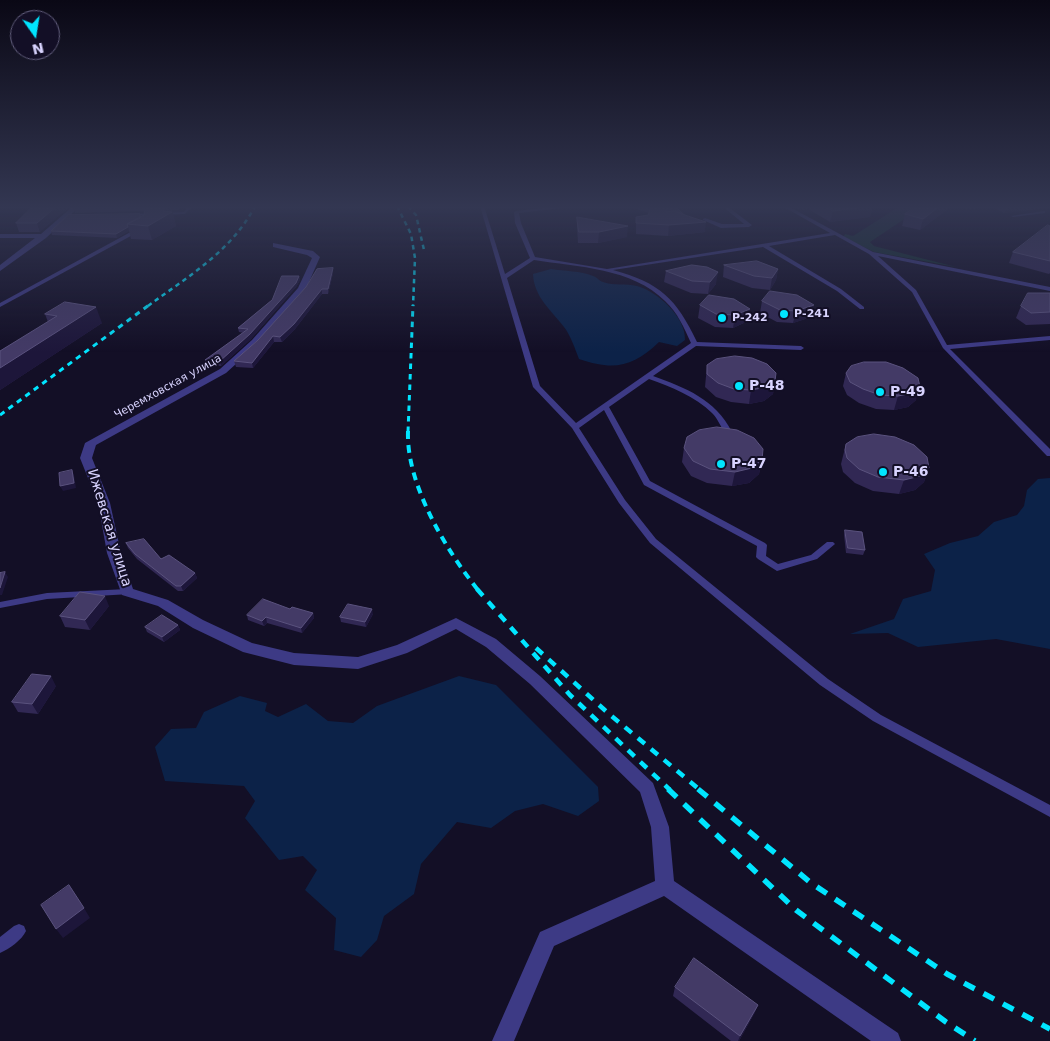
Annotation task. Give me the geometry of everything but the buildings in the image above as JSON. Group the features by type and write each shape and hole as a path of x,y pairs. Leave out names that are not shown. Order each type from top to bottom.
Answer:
{"street":[{"path":"0,269 19,255"},
{"name":"Черемховская улица","path":"115,429 223,371 255,342 302,288 316,257 312,255"},
{"name":"Ижевская улица","path":"115,429 91,443 86,458 104,503 114,553 127,592 163,603 198,624 248,648 294,659 358,663 402,649 456,623 492,643 536,680 647,788 660,827 665,886"},
{"path":"502,1041 547,939 665,886 890,1041"}],"lane":[{"path":"0,305 86,255"},
{"path":"497,255 536,387 575,427 622,501 653,541 824,682 877,718 1050,811"},
{"path":"602,270 702,255"},
{"path":"780,255 839,290 862,308"},
{"path":"873,255 914,291 945,347 1050,454"},
{"path":"879,255 1050,289"},
{"path":"504,277 533,258 633,276 668,298 682,314 695,344"},
{"path":"945,347 1050,338"},
{"path":"575,427 695,344 802,348"},
{"path":"649,376 671,385 710,408 724,421 728,432"},
{"path":"605,406 647,483 762,545 761,557 777,568 814,557 830,544"},
{"path":"0,605 46,596 127,592"},
{"path":"0,946 18,931"}],"green space":[{"path":"888,255 908,255 956,267"}],"water":[{"path":"551,269 583,273 607,283 633,285 645,289 662,300 676,314 684,331 685,340 677,346 659,342 640,357 622,364 603,365 579,359 566,331 536,290 533,274"},
{"path":"1050,478 1050,649 996,639 918,647 888,633 850,634 894,619 903,599 931,591 935,570 924,554 950,543 978,536 994,522 1017,515 1024,506 1027,490 1038,479"},
{"path":"459,676 496,685 598,787 599,801 578,816 543,804 515,811 491,828 457,822 421,864 414,894 384,916 377,940 361,957 334,950 336,918 305,890 317,870 303,856 279,860 245,818 255,801 244,786 165,781 155,747 171,729 196,728 204,712 240,696 267,703 265,711 278,717 306,704 328,721 353,723 377,706"}],"railway":[{"path":"148,306 216,255"},
{"path":"413,306 414,255"},
{"path":"0,415 149,305"},
{"path":"408,431 413,305"},
{"path":"408,431 409,451 414,473 430,515 453,556 478,590"},
{"path":"477,589 570,695 670,790"},
{"path":"536,648 608,713 700,790"},
{"path":"668,789 796,910 946,1022 975,1041"},
{"path":"698,789 811,883 947,974 1050,1029"}],"place":[{"name":"Р-241","path":"784,314"},
{"name":"Р-242","path":"722,318"},
{"name":"Р-48","path":"739,386"},
{"name":"Р-49","path":"880,392"},
{"name":"Р-47","path":"721,464"},
{"name":"Р-46","path":"883,472"}]}
